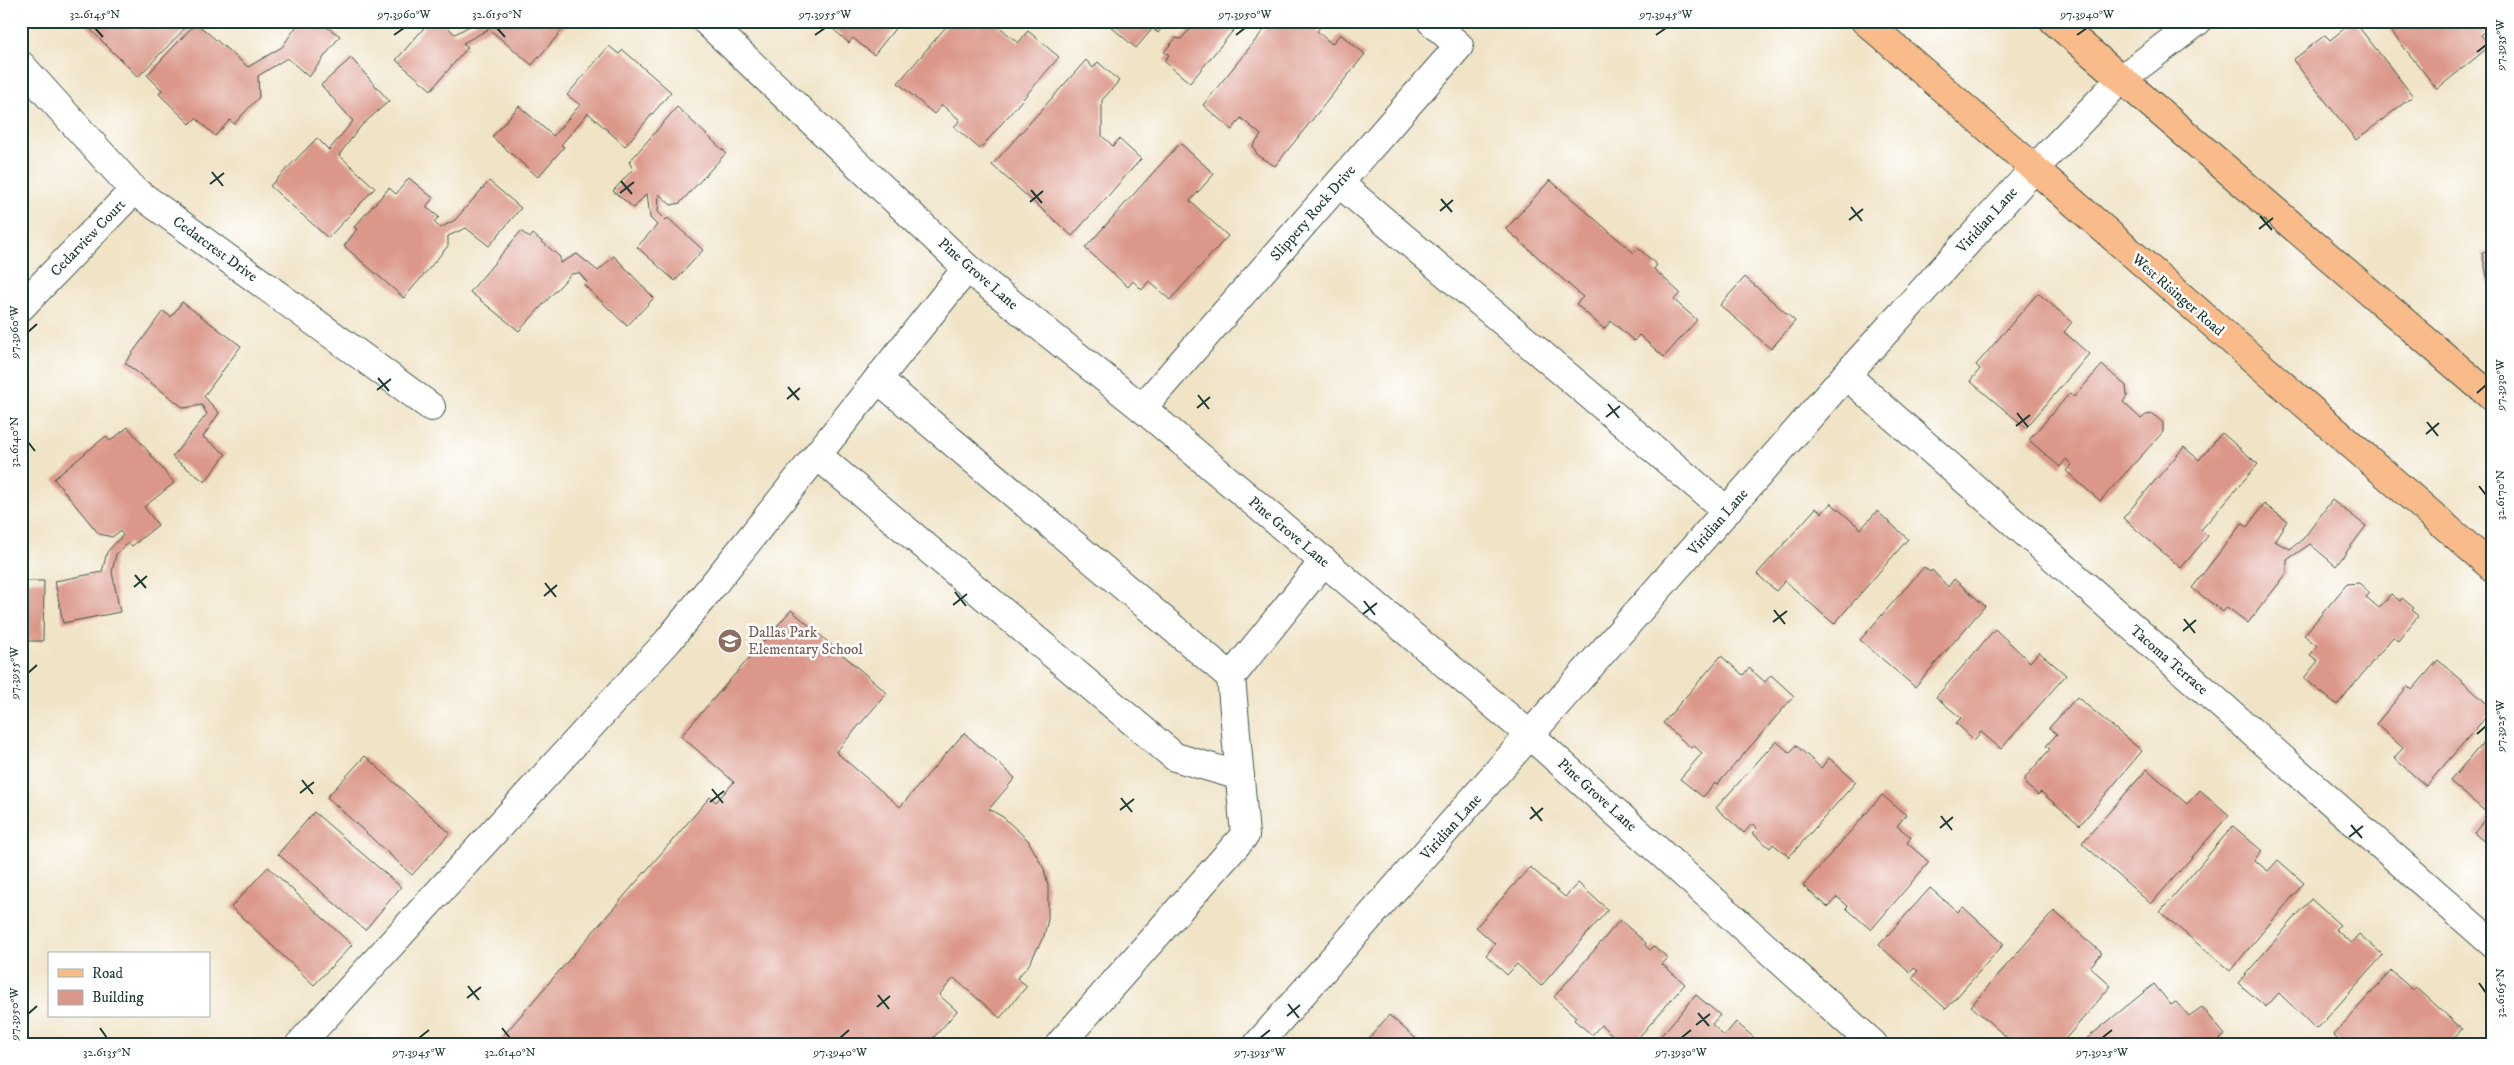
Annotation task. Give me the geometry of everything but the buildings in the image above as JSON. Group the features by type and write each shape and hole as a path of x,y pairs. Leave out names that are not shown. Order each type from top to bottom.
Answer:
{"main road":[{"name":"West Risinger Road","path":"1865,21 2493,568"},
{"path":"2054,21 2120,80 2493,398"}],"street":[{"name":"Pine Grove Lane","path":"706,21 968,268 1142,408 1531,736 1873,1044"},
{"name":"Slippery Rock Drive","path":"1142,408 1459,46 1431,21"},
{"name":"Viridian Lane","path":"1258,1044 1531,736 1846,375 2034,169 2120,80 2198,21"},
{"name":"Cedarcrest Drive","path":"21,65 134,190 431,407"},
{"path":"1339,183 1726,512"},
{"name":"Cedarview Court","path":"21,307 134,190"},
{"path":"300,1044 668,640 968,268"},
{"name":"Tacoma Terrace","path":"1846,375 2493,944"},
{"path":"878,379 1231,677"},
{"path":"817,454 1176,757 1240,776"},
{"path":"1060,1044 1245,835 1231,677 1324,561"}],"place":[{"name":"Dallas Park Elementary School","path":"730,641"}]}
